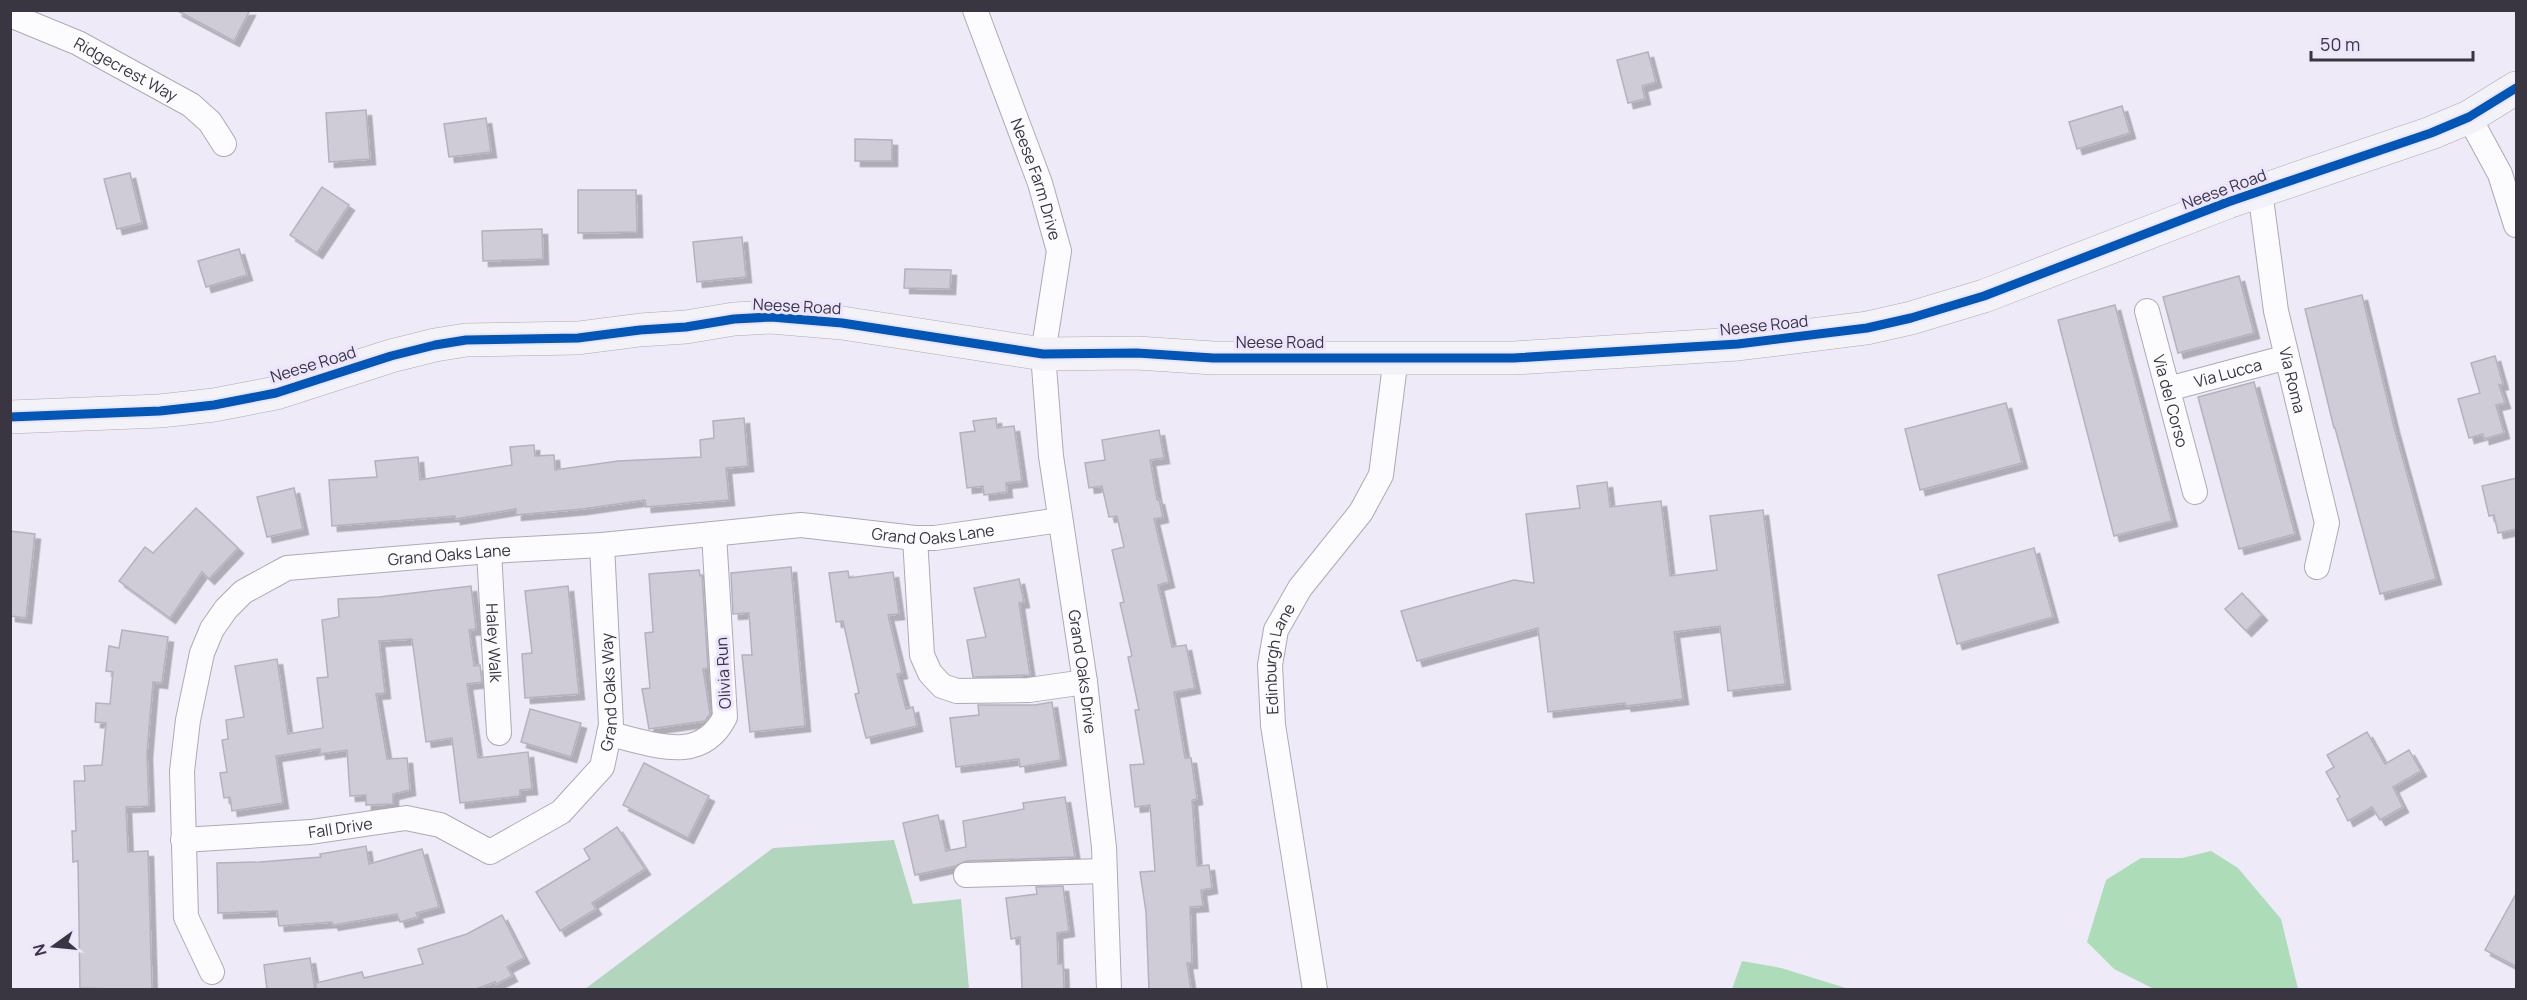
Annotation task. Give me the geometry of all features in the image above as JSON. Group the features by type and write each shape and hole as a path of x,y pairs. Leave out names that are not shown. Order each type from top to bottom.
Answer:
{"street":[{"name":"Neese Farm Drive","path":"975,10 1040,183 1056,235 1059,251 1043,354"},
{"name":"Ridgecrest Way","path":"10,15 78,43 191,105 210,122 224,144"},
{"name":"Neese Road","path":"10,417 160,411 214,405 276,393 391,356 466,340 578,338 771,317 842,322 1043,354 1137,353 1213,358 1514,358 1738,344 1867,328 1911,318 1984,296 2260,191 2352,161 2469,117 2517,88"},
{"path":"2469,117 2500,174 2517,225"},
{"name":"Via Roma","path":"2260,191 2276,311 2327,523 2317,567"},
{"name":"Via del Corso","path":"2148,311 2195,492"},
{"name":"Grand Oaks Drive","path":"1043,354 1051,456 1085,682 1104,871 1109,990"},
{"name":"Edinburgh Lane","path":"1315,990 1272,725 1269,665 1276,630 1300,588 1361,512 1381,475 1396,357"},
{"name":"Via Lucca","path":"2168,388 2287,357"},
{"name":"Grand Oaks Lane","path":"212,972 186,917 182,771 188,720 202,653 212,629 226,609 243,592 287,568 489,551 602,545 801,525 915,538 935,538 1060,520"},
{"name":"Olivia Run","path":"609,734 685,748 703,744 718,730 725,717 714,534"},
{"path":"915,538 922,655 930,673 942,686 957,691 1017,691 1085,682"},
{"name":"Grand Oaks Way","path":"490,852 561,812 602,767 611,725 602,545"},
{"name":"Haley Walk","path":"489,551 499,733"},
{"name":"Fall Drive","path":"183,840 311,832 406,818 440,825 490,852"},
{"path":"966,875 1104,871"}],"shaded area":[{"path":"894,840 913,904 961,899 969,989 585,989 773,848"},
{"path":"2211,851 2238,868 2281,919 2298,989 2154,989 2114,969 2087,942 2106,880 2141,858 2182,858"},
{"path":"1742,961 1781,968 1849,989 1732,989"}],"building":[{"path":"176,10 250,10 234,41"},
{"path":"1648,52 1656,82 1642,86 1645,99 1628,103 1617,60"},
{"path":"2122,106 2130,133 2077,149 2069,122"},
{"path":"366,110 370,159 329,162 326,113"},
{"path":"486,118 491,152 449,157 444,124"},
{"path":"855,139 892,140 892,161 855,161"},
{"path":"130,173 142,223 117,229 104,179"},
{"path":"322,187 349,205 317,253 290,235"},
{"path":"578,190 636,190 637,232 578,233"},
{"path":"542,229 543,259 483,261 482,231"},
{"path":"742,237 746,277 697,282 693,242"},
{"path":"239,249 247,275 206,287 198,261"},
{"path":"905,269 951,270 950,289 904,288"},
{"path":"2239,276 2254,333 2178,353 2163,297"},
{"path":"2362,295 2394,427 2436,579 2380,594 2334,428 2305,309"},
{"path":"2115,305 2172,521 2114,536 2058,320"},
{"path":"2495,356 2503,384 2499,385 2505,403 2496,405 2504,433 2484,439 2483,434 2469,438 2458,399 2480,393 2471,363"},
{"path":"2254,382 2295,534 2239,549 2198,397"},
{"path":"2006,403 2022,463 1920,490 1905,429"},
{"path":"744,418 748,466 726,468 729,500 646,507 645,500 516,515 516,509 455,519 455,516 332,526 329,480 377,477 375,461 418,457 420,480 512,465 510,447 534,445 535,456 554,455 555,470 618,461 701,457 700,440 714,438 713,421"},
{"path":"996,418 997,428 1014,426 1022,481 1006,483 1007,492 984,495 983,486 967,488 960,433 975,431 973,421"},
{"path":"1159,430 1164,458 1150,460 1157,500 1159,499 1163,517 1154,519 1169,582 1158,585 1172,647 1186,645 1195,688 1174,692 1185,758 1191,758 1197,799 1192,800 1197,866 1209,865 1212,888 1201,890 1203,906 1190,907 1192,963 1187,963 1191,990 1149,990 1146,912 1140,872 1155,871 1150,805 1135,807 1130,765 1144,764 1135,710 1139,710 1128,657 1132,656 1120,603 1124,602 1112,550 1124,547 1117,516 1109,517 1102,486 1089,488 1085,463 1105,460 1102,440"},
{"path":"2517,478 2517,529 2498,533 2494,515 2489,516 2482,486"},
{"path":"1607,482 1610,507 1661,501 1670,576 1717,570 1710,516 1763,510 1785,684 1728,691 1720,626 1674,632 1683,699 1626,706 1625,703 1548,712 1538,628 1417,661 1401,611 1514,580 1534,583 1526,514 1580,508 1577,486"},
{"path":"294,488 303,529 267,537 257,497"},
{"path":"196,508 238,548 209,579 202,572 170,618 119,581 145,547 153,553"},
{"path":"10,531 35,534 26,618 10,616"},
{"path":"2034,548 2053,617 1957,644 1938,575"},
{"path":"791,567 805,726 750,732 742,655 752,655 749,613 733,614 731,573"},
{"path":"699,570 700,576 702,575 708,668 703,669 710,714 705,721 649,729 642,689 650,688 645,633 653,632 649,574"},
{"path":"848,571 849,578 893,572 899,614 888,615 902,673 897,674 906,709 913,707 917,726 866,738 855,694 859,693 843,621 836,622 829,573"},
{"path":"1019,579 1024,602 1019,603 1030,675 973,677 967,640 986,637 974,588"},
{"path":"471,586 476,629 469,630 474,666 480,665 482,682 467,684 478,758 528,752 532,789 520,790 520,796 460,803 452,738 426,742 412,639 379,641 385,693 376,694 387,759 407,758 410,790 393,794 393,804 366,805 366,795 350,796 347,750 320,754 320,749 276,756 283,803 232,811 230,797 224,798 220,773 227,772 222,740 228,739 226,720 244,717 235,666 277,659 288,734 323,728 317,678 328,677 322,620 339,617 338,599 379,597"},
{"path":"568,586 579,694 525,698 522,654 532,653 525,591"},
{"path":"2242,593 2262,615 2246,631 2225,609"},
{"path":"122,630 168,637 162,683 153,682 147,753 149,806 126,807 128,852 148,851 152,990 80,988 78,861 73,862 72,831 76,831 74,781 85,781 84,766 102,765 106,723 95,722 96,703 110,704 113,672 106,671 109,646 119,648"},
{"path":"1052,702 1061,760 1020,767 1019,759 956,767 950,718 979,715 978,705 1035,705"},
{"path":"530,709 581,723 571,757 521,742"},
{"path":"2367,732 2385,764 2409,750 2421,771 2393,787 2403,807 2380,820 2372,807 2348,821 2337,799 2340,797 2326,772 2334,767 2327,755"},
{"path":"644,763 709,796 688,838 623,805"},
{"path":"1065,797 1075,857 966,861 956,866 915,875 903,823 938,815 946,851 966,847 963,821 1024,809 1023,803"},
{"path":"617,827 645,869 592,903 596,909 560,931 536,892 590,859 584,849"},
{"path":"366,846 369,864 422,849 439,907 416,913 418,917 400,922 397,914 333,925 332,922 279,926 277,911 218,913 217,863 321,857 320,854"},
{"path":"1063,886 1069,931 1057,933 1058,964 1063,964 1064,989 1022,989 1020,937 1011,939 1006,898 1037,894 1036,887"},
{"path":"2517,892 2517,967 2485,950"},
{"path":"502,915 524,958 507,967 512,976 496,984 495,982 473,990 316,990 316,983 362,972 364,978 423,964 418,949 467,934"},
{"path":"310,958 315,990 267,990 264,965"}],"cycle path":[{"path":"10,417 160,411 214,405 276,393 391,356 466,340 578,338 686,327 734,319 771,317 842,323 1043,354 1137,353 1213,358 1514,358 1738,344 1867,328 1911,318 1984,296 2228,202 2431,133 2469,117 2516,88"}]}
